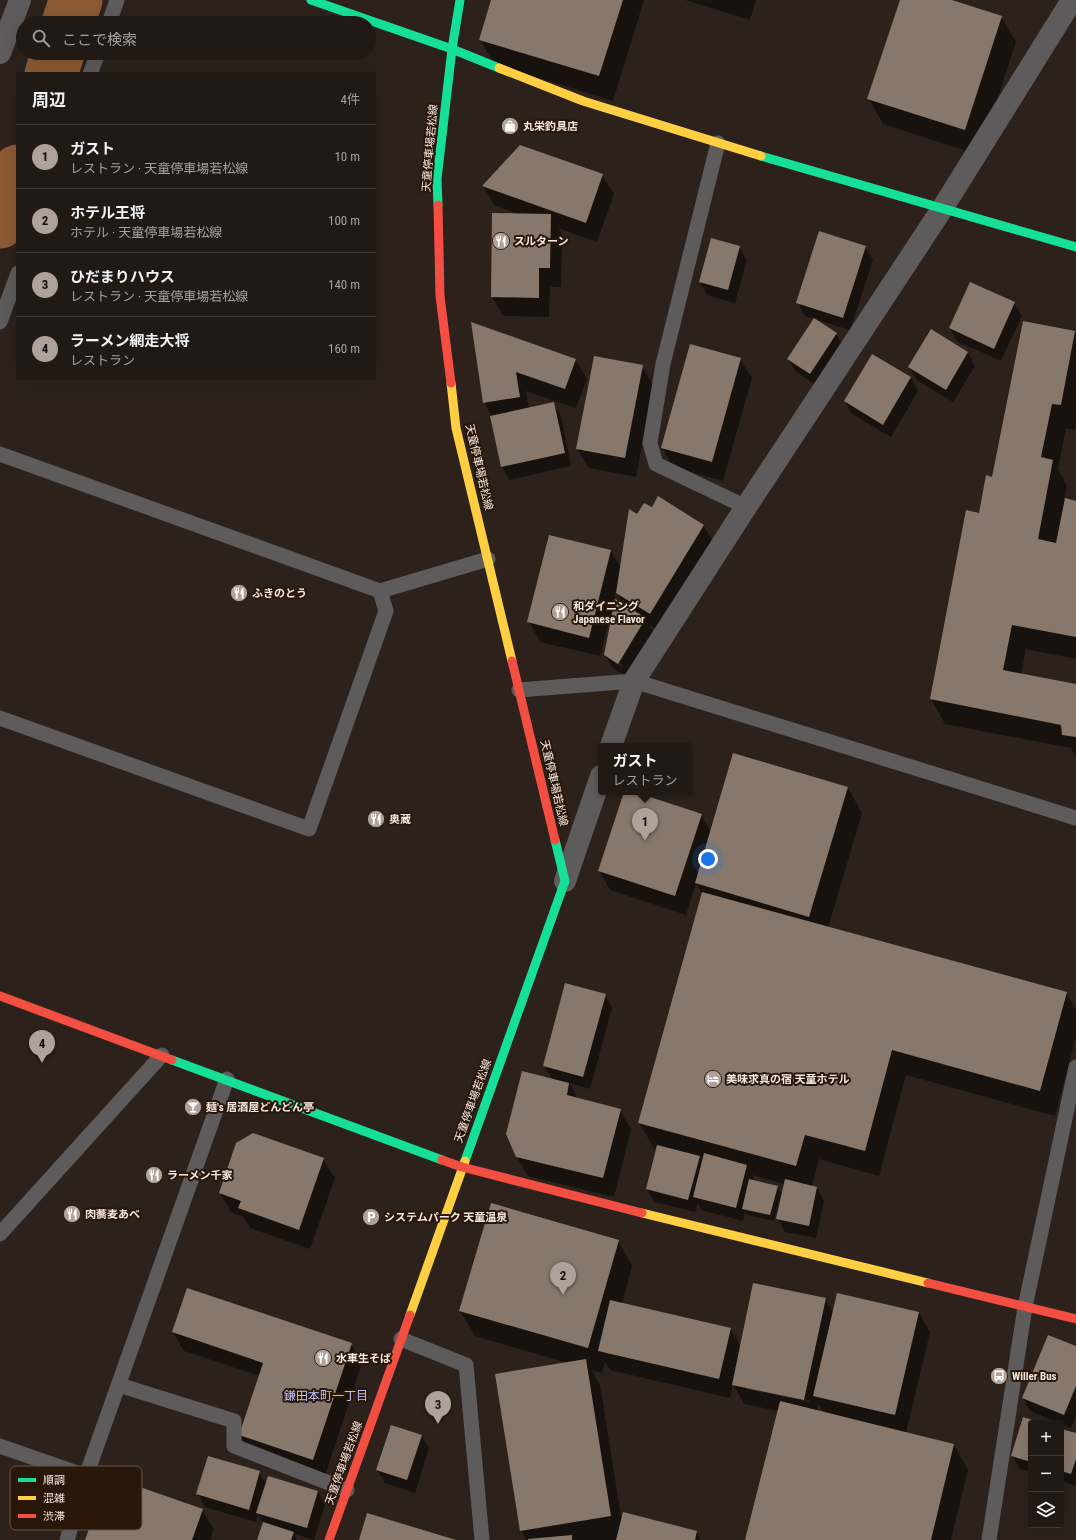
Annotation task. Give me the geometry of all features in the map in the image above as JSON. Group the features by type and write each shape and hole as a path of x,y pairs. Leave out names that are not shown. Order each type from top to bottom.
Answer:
{"street":[{"path":"0,53 20,0"},
{"path":"311,0 357,16"},
{"name":"天童停車場若松線","path":"329,1540 564,881 456,428 440,296 437,179 452,49 460,0"},
{"path":"613,743 634,681 746,507 942,209 1066,2"},
{"path":"376,23 452,49 583,101 718,143 1076,247"},
{"path":"564,881 598,785"},
{"path":"0,996 462,1167 751,1241 1076,1319"}],"lane":[{"path":"111,16 117,0"},
{"path":"91,72 95,60"},
{"path":"718,143 663,364 650,443 656,464 746,507"},
{"path":"0,322 16,278"},
{"path":"0,454 380,591 488,559"},
{"path":"0,718 309,829 386,612 380,591"},
{"path":"519,690 634,681 1076,818"},
{"path":"0,1234 162,1055"},
{"path":"988,1540 1025,1307 1076,1067"},
{"path":"90,1466 227,1079"},
{"path":"401,1339 466,1365 482,1540"},
{"path":"118,1385 234,1421 234,1446 347,1490"},
{"path":"0,1446 57,1466"},
{"path":"66,1540 69,1530"}],"building":[{"path":"491,0 623,0 599,76 479,40"},
{"path":"900,0 952,0 1002,16 965,130 867,99"},
{"path":"520,145 603,174 586,223 482,186"},
{"path":"492,213 551,214 550,268 539,268 539,298 491,297"},
{"path":"819,231 866,246 843,318 796,303"},
{"path":"711,238 740,246 728,290 699,282"},
{"path":"970,282 1015,302 994,349 949,328"},
{"path":"814,318 837,333 810,374 787,359"},
{"path":"1023,321 1075,331 1061,405 1052,404 1041,457 1053,460 1038,539 1056,543 1065,498 1076,501 1076,637 1012,625 1003,670 1076,684 1076,737 1062,735 1061,725 930,699 966,510 979,513 986,475 992,477"},
{"path":"471,322 576,359 565,389 516,372 520,397 483,403"},
{"path":"931,329 968,352 946,390 908,367"},
{"path":"690,344 741,358 712,462 661,448"},
{"path":"872,354 911,377 883,425 844,401"},
{"path":"594,356 643,365 625,458 576,449"},
{"path":"554,402 565,453 501,467 490,416"},
{"path":"658,496 704,525 650,614 616,593 629,509 637,514 644,503 652,507"},
{"path":"549,535 611,550 589,638 527,622"},
{"path":"615,599 646,618 618,664 604,655"},
{"path":"733,753 848,787 809,917 695,883"},
{"path":"623,795 644,795 702,814 675,896 598,871"},
{"path":"702,892 1067,992 1040,1091 892,1050 865,1151 805,1135 796,1166 638,1123"},
{"path":"565,983 606,994 583,1077 543,1066"},
{"path":"522,1071 569,1083 567,1095 621,1109 603,1178 516,1157 506,1134"},
{"path":"253,1133 324,1158 299,1230 238,1208 241,1201 219,1193 236,1143"},
{"path":"657,1145 700,1156 688,1200 646,1189"},
{"path":"704,1153 747,1165 736,1208 693,1197"},
{"path":"749,1179 778,1186 770,1215 742,1209"},
{"path":"785,1179 817,1187 809,1226 776,1219"},
{"path":"491,1203 619,1240 588,1348 459,1311"},
{"path":"753,1283 826,1298 804,1400 732,1385"},
{"path":"187,1288 352,1343 313,1460 239,1435 263,1363 172,1332"},
{"path":"837,1293 919,1312 895,1415 813,1396"},
{"path":"610,1300 731,1328 719,1379 598,1351"},
{"path":"1048,1335 1076,1346 1076,1386 1064,1415 1022,1398"},
{"path":"586,1359 611,1516 520,1531 495,1374"},
{"path":"780,1401 954,1444 931,1540 745,1540"},
{"path":"1023,1417 1032,1420 1028,1420 1028,1461 1011,1456"},
{"path":"391,1425 422,1435 407,1480 376,1470"},
{"path":"1064,1430 1076,1433 1076,1459 1071,1474 1064,1472"},
{"path":"208,1456 260,1471 249,1510 196,1494"},
{"path":"268,1476 318,1491 307,1528 256,1513"},
{"path":"142,1488 203,1509 192,1540 85,1540 89,1530 142,1530"},
{"path":"623,1512 697,1531 695,1540 616,1540"},
{"path":"367,1513 456,1540 359,1540"},
{"path":"263,1522 294,1532 291,1540 257,1540"},
{"path":"572,1535 572,1540 528,1540 528,1539"}],"waterway":[{"path":"70,16 76,0"},
{"path":"52,72 56,60"},
{"path":"0,222 16,177"}],"traffic: fast":[{"path":"311,0 357,16"},
{"path":"438,205 437,179 452,49 460,0"},
{"path":"376,23 452,49 499,68"},
{"path":"761,156 1076,247"},
{"path":"465,1161 565,881 555,840"},
{"path":"172,1060 442,1160"}],"traffic: slow":[{"path":"499,68 583,101 761,156"},
{"path":"451,383 456,428 512,661"},
{"path":"410,1315 465,1161"},
{"path":"642,1213 928,1283"}],"traffic: jam":[{"path":"438,205 440,296 451,383"},
{"path":"512,661 555,840"},
{"path":"0,996 172,1060"},
{"path":"442,1160 462,1167 642,1213"},
{"path":"928,1283 1076,1319"},
{"path":"329,1540 410,1315"}],"place":[{"name":"丸栄釣具店","path":"510,126"},
{"name":"スルターン","path":"501,241"},
{"name":"ふきのとう","path":"239,593"},
{"name":"和ダイニング Japanese Flavor","path":"560,612"},
{"name":"奥蔵","path":"376,819"},
{"name":"ガスト","path":"645,841"},
{"name":"ラーメン網走大将","path":"42,1063"},
{"name":"美味求真の宿 天童ホテル","path":"713,1079"},
{"name":"麺's 居酒屋どんどん亭","path":"193,1107"},
{"name":"ラーメン千家","path":"154,1175"},
{"name":"肉蕎麦あべ","path":"72,1214"},
{"name":"システムパーク 天童温泉","path":"371,1217"},
{"name":"ホテル王将","path":"563,1295"},
{"name":"水車生そば","path":"323,1358"},
{"name":"Willer Bus","path":"999,1376"},
{"name":"ひだまりハウス","path":"438,1424"}],"district":[{"name":"鎌田本町一丁目","path":"326,1396"}]}
